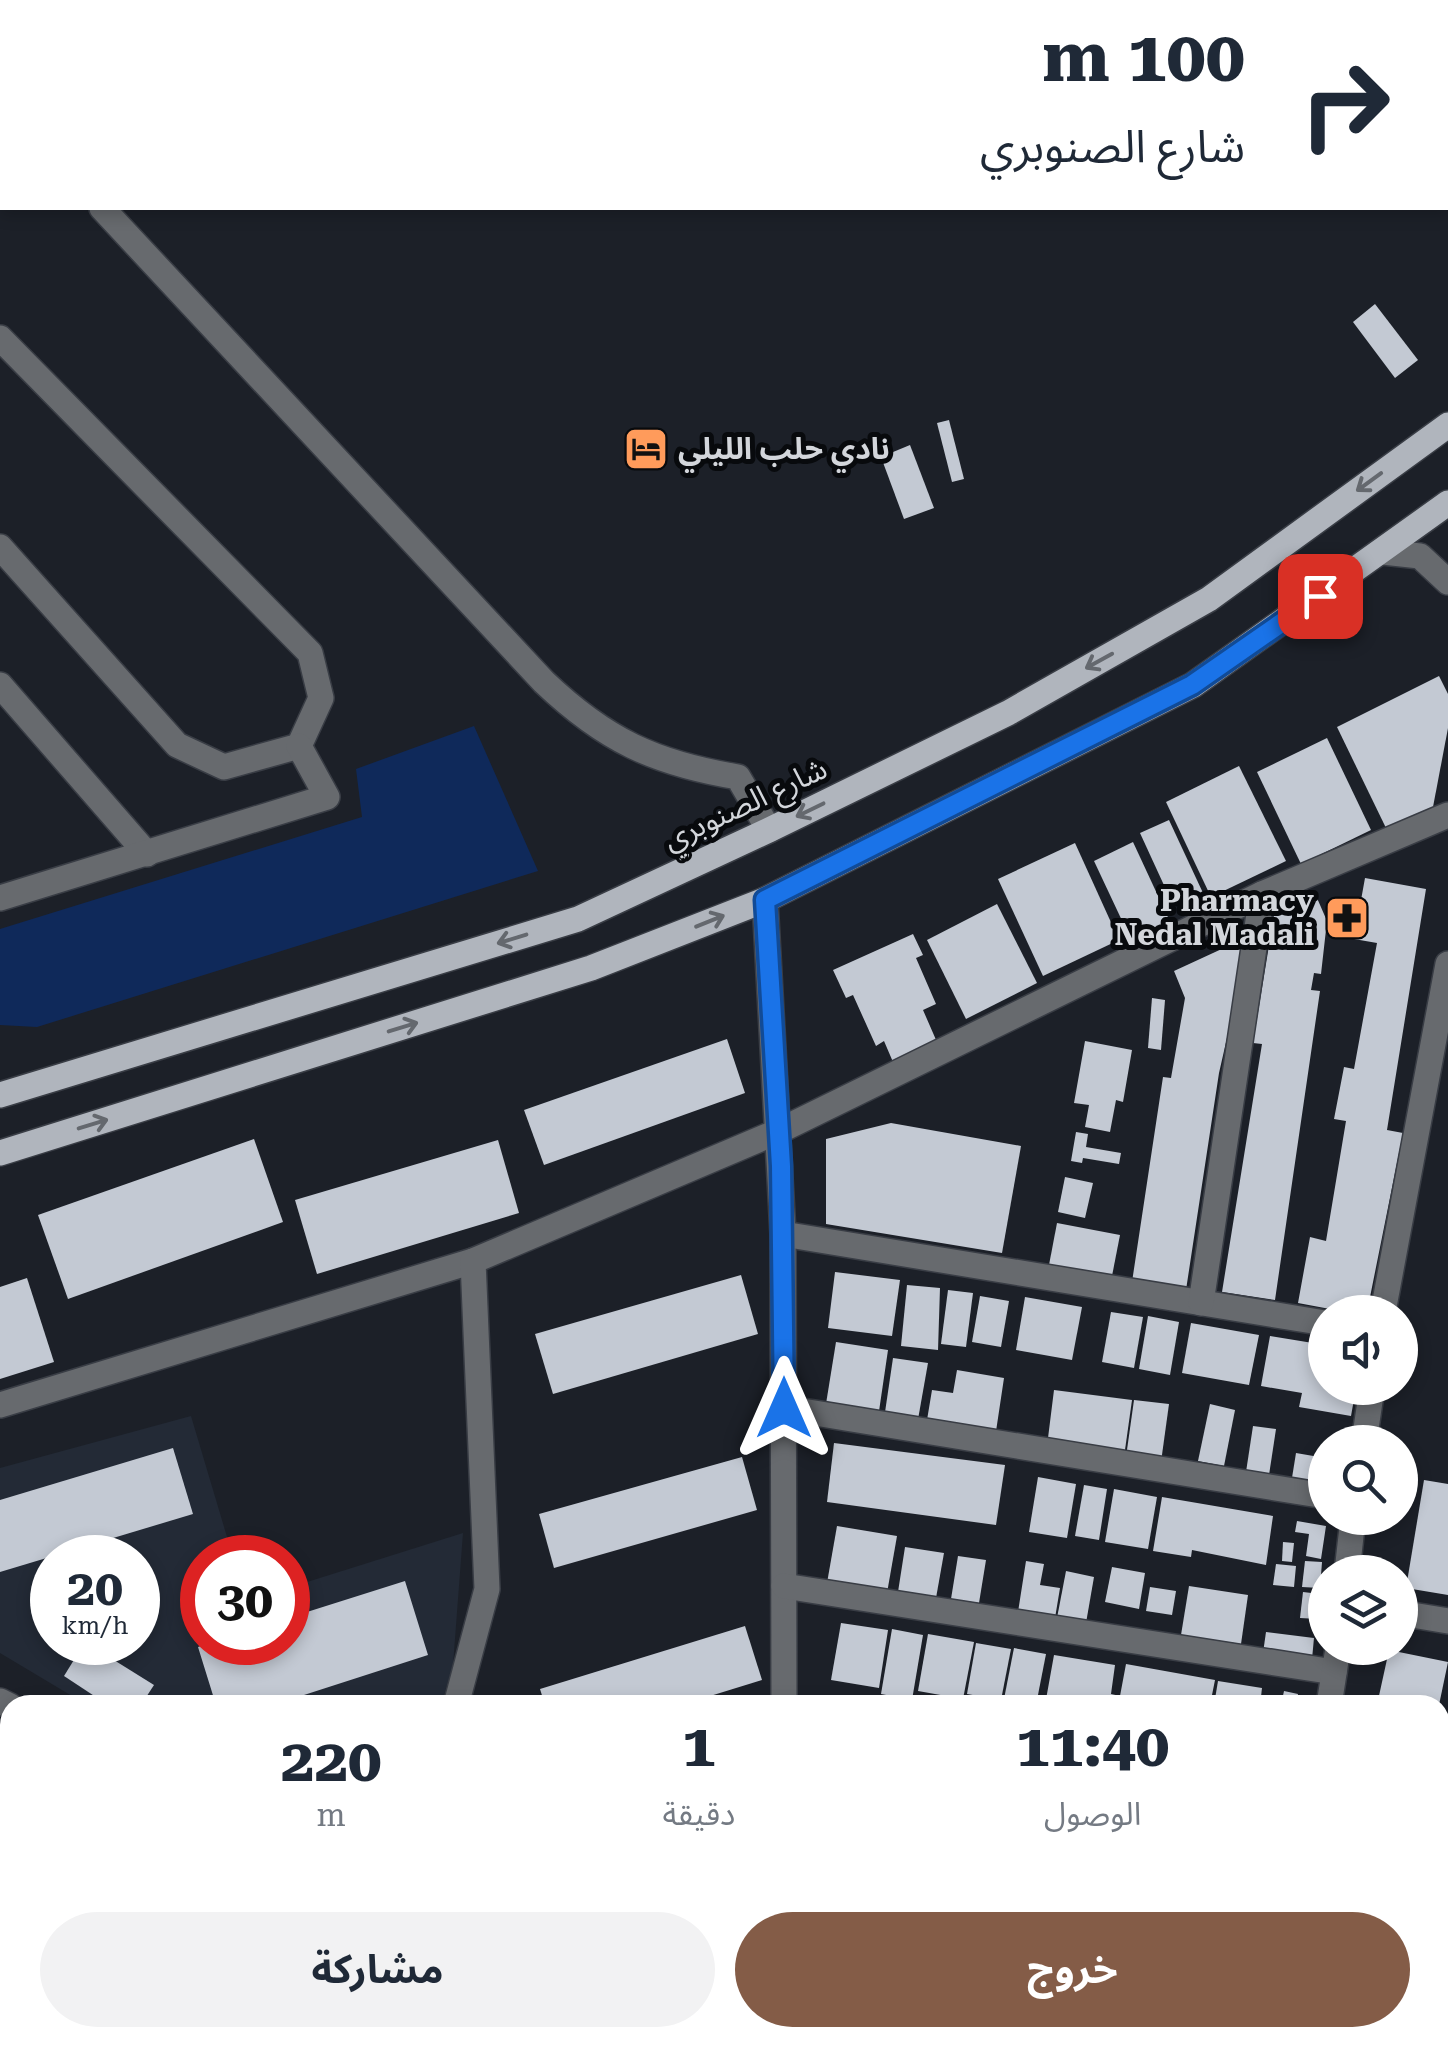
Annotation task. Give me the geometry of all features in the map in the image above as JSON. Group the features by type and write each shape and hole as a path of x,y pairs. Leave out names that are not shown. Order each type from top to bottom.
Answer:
{"main road":[{"name":"شارع الصنوبري","path":"0,1096 578,919 1008,713 1209,599 1448,425"},
{"path":"0,1153 591,968 765,900 1192,685 1448,503"}],"street":[{"path":"104,210 544,682 586,722 639,752 738,777 770,830"},
{"path":"0,338 310,653 321,698 299,746 224,767 178,745 0,547"},
{"path":"1383,552 1420,556 1448,582"},
{"path":"0,685 147,854"},
{"path":"0,898 327,797 299,746"},
{"path":"0,1405 472,1260 780,1131 1262,894 1448,815"},
{"path":"1201,1303 1262,894"},
{"path":"765,900 783,1234 784,1695"},
{"path":"1386,1295 1448,964"},
{"path":"783,1234 1308,1320"},
{"path":"459,1695 487,1589 472,1260"},
{"path":"784,1408 1308,1493"},
{"path":"784,1586 1308,1656"},
{"path":"1418,1616 1448,1621"},
{"path":"1331,1695 1335,1665"}],"shaded area":[{"path":"474,726 538,871 37,1027 0,1025 0,929 362,817 356,769"},
{"path":"191,1416 226,1535 180,1535 180,1665 310,1665 310,1581 463,1533 453,1665 444,1695 70,1695 0,1653 0,1468"}],"building":[{"path":"1375,304 1418,360 1395,378 1353,322"},
{"path":"949,420 964,479 952,482 937,423"},
{"path":"910,445 934,508 904,519 881,457"},
{"path":"1439,676 1448,694 1448,728 1433,807 1386,828 1337,727"},
{"path":"1327,738 1371,830 1301,864 1257,772"},
{"path":"1239,766 1286,861 1211,897 1166,802"},
{"path":"1169,820 1203,893 1174,907 1140,833"},
{"path":"1133,842 1172,926 1133,944 1094,861"},
{"path":"1075,843 1119,940 1043,976 998,879"},
{"path":"1365,878 1426,889 1387,1130 1403,1133 1370,1295 1308,1295 1308,1305 1298,1303 1310,1237 1326,1241 1346,1121 1334,1119 1344,1067 1354,1069 1377,943 1354,939"},
{"path":"1317,898 1327,921 1321,974 1314,973 1311,990 1320,991 1275,1300 1222,1292 1262,1044 1253,1043 1274,915"},
{"path":"997,904 1037,983 966,1019 927,940"},
{"path":"913,934 923,955 916,958 936,1004 923,1010 940,1049 896,1069 884,1041 876,1046 853,995 846,998 833,970"},
{"path":"1239,941 1244,963 1219,1073 1186,1290 1132,1282 1163,1077 1171,1078 1185,998 1174,971"},
{"path":"1152,998 1165,1000 1161,1050 1148,1048"},
{"path":"727,1039 745,1093 544,1165 524,1110"},
{"path":"1085,1041 1132,1050 1123,1102 1116,1100 1110,1132 1085,1127 1089,1105 1074,1103"},
{"path":"891,1123 1021,1146 1002,1253 826,1224 826,1139"},
{"path":"1076,1132 1088,1134 1086,1147 1121,1153 1119,1164 1083,1158 1082,1163 1071,1161"},
{"path":"254,1139 283,1222 68,1299 38,1215"},
{"path":"498,1140 519,1213 317,1274 295,1200"},
{"path":"1065,1177 1093,1183 1085,1218 1058,1212"},
{"path":"1057,1223 1120,1235 1112,1276 1049,1265"},
{"path":"835,1272 900,1280 892,1336 828,1328"},
{"path":"741,1275 758,1334 553,1394 535,1334"},
{"path":"27,1278 54,1362 0,1379 0,1287"},
{"path":"907,1285 940,1288 938,1350 901,1346"},
{"path":"948,1290 973,1293 966,1347 941,1344"},
{"path":"980,1296 1009,1301 1001,1347 972,1342"},
{"path":"1025,1297 1082,1307 1072,1360 1016,1350"},
{"path":"1111,1312 1143,1317 1134,1368 1102,1362"},
{"path":"1148,1316 1179,1322 1170,1375 1139,1369"},
{"path":"1191,1323 1259,1335 1249,1385 1182,1373"},
{"path":"1270,1336 1308,1342 1308,1405 1353,1405 1351,1416 1299,1407 1302,1393 1261,1386"},
{"path":"836,1342 888,1350 878,1418 825,1410"},
{"path":"893,1358 928,1363 917,1425 884,1419"},
{"path":"957,1370 1004,1378 995,1438 926,1426 932,1390 953,1393"},
{"path":"1054,1390 1132,1400 1124,1457 1047,1446"},
{"path":"1134,1400 1169,1404 1161,1462 1126,1457"},
{"path":"1210,1404 1235,1410 1224,1466 1198,1461"},
{"path":"1253,1426 1276,1429 1269,1475 1246,1472"},
{"path":"834,1443 1005,1465 996,1525 827,1502"},
{"path":"173,1448 193,1514 123,1535 30,1535 30,1563 0,1572 0,1500"},
{"path":"1296,1453 1308,1455 1308,1487 1291,1484"},
{"path":"742,1457 757,1510 554,1568 539,1514"},
{"path":"1038,1477 1076,1484 1067,1538 1029,1532"},
{"path":"1424,1480 1448,1484 1448,1595 1418,1590 1418,1555 1412,1555 1415,1535 1418,1535"},
{"path":"1084,1485 1107,1489 1099,1540 1075,1536"},
{"path":"1114,1489 1157,1497 1148,1549 1105,1542"},
{"path":"1162,1497 1273,1516 1266,1565 1192,1550 1191,1557 1153,1551"},
{"path":"1297,1521 1308,1523 1308,1534 1295,1532"},
{"path":"837,1526 897,1536 887,1593 827,1583"},
{"path":"1309,1535 1325,1535 1322,1555 1306,1556"},
{"path":"1283,1542 1294,1543 1292,1562 1282,1561"},
{"path":"905,1547 944,1553 936,1598 898,1592"},
{"path":"958,1556 986,1560 979,1603 951,1599"},
{"path":"1026,1561 1044,1564 1040,1585 1060,1588 1055,1618 1018,1612"},
{"path":"1305,1561 1308,1561 1308,1587 1302,1587"},
{"path":"1276,1564 1296,1566 1294,1587 1273,1585"},
{"path":"1112,1567 1145,1573 1139,1609 1105,1602"},
{"path":"1066,1571 1094,1577 1086,1623 1057,1618"},
{"path":"405,1581 428,1655 304,1695 213,1695 204,1665 310,1665 310,1611"},
{"path":"1189,1586 1248,1595 1241,1644 1181,1635"},
{"path":"1150,1587 1176,1591 1172,1615 1146,1611"},
{"path":"1303,1592 1308,1593 1308,1618 1300,1618"},
{"path":"841,1623 888,1630 879,1688 831,1680"},
{"path":"745,1626 762,1680 713,1695 542,1695 540,1689"},
{"path":"892,1629 923,1635 913,1695 881,1694"},
{"path":"1266,1632 1308,1637 1308,1659 1263,1653"},
{"path":"928,1634 974,1642 964,1695 918,1691"},
{"path":"976,1643 1011,1649 1002,1695 967,1694"},
{"path":"1014,1648 1046,1654 1038,1695 1005,1695"},
{"path":"1054,1655 1115,1665 1111,1694 1116,1695 1047,1695"},
{"path":"1418,1656 1448,1662 1441,1695 1379,1695 1386,1665 1418,1665"},
{"path":"1126,1664 1215,1680 1212,1695 1120,1695"},
{"path":"71,1665 122,1665 154,1685 148,1695 93,1695 64,1676"},
{"path":"1218,1681 1262,1688 1261,1695 1216,1695"}],"place":[{"name":"نادي حلب الليلي","path":"646,449"},
{"name":"Pharmacy Nedal Madali","path":"1347,918"}],"route":[{"path":"784,1408 781,1166 765,900 1192,685 1320,596"}]}
